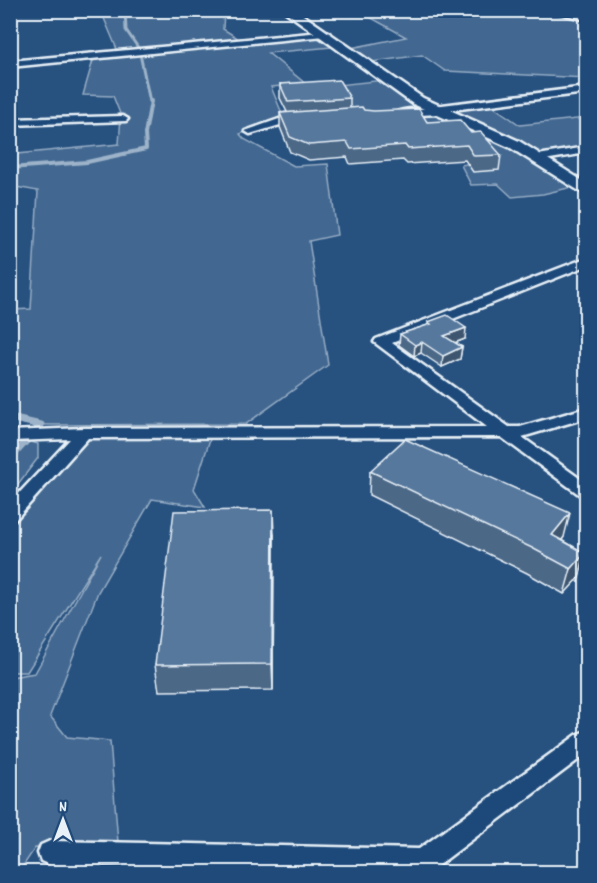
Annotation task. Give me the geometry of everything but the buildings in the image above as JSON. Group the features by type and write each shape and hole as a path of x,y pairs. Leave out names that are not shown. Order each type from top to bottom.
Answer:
{"street":[{"path":"288,10 407,95 500,137 586,189"},
{"path":"557,11 586,15"},
{"path":"10,64 321,34"},
{"path":"394,114 586,90"},
{"path":"10,122 123,119"},
{"path":"250,131 279,122 314,119"},
{"path":"538,158 586,150"},
{"path":"586,262 381,342 586,491"},
{"path":"10,436 84,433 521,432 586,413"},
{"path":"10,515 84,433"},
{"path":"51,854 423,861 586,741"}],"shaded area":[{"path":"101,11 224,11 223,29 244,42 313,35 332,47 268,53 306,84 271,87 284,118 240,134 244,139 294,166 328,164 337,235 309,241 328,365 246,424 41,425 11,415 11,310 31,309 38,191 11,186 10,142 17,154 119,144 121,116 113,96 83,95 94,57 119,54"},
{"path":"343,11 586,11 586,78 445,71 422,55 372,62 351,48 406,37 368,16 352,16"},
{"path":"385,80 434,109 356,115 337,85"},
{"path":"485,101 520,125 586,118 586,150 543,157 581,185 543,194 512,197 498,184 471,185 461,165 488,160 371,115 438,111"},
{"path":"84,433 212,433 194,489 205,507 152,499 98,592 50,716 67,737 110,741 119,855 35,848 19,872 11,872 11,677 35,673 101,554 27,672 11,672 11,515"},
{"path":"11,436 38,444 38,458 11,493"}],"waterway":[{"path":"125,10 126,30 139,49 150,102"},
{"path":"10,168 87,162 146,149 145,134 151,101"},
{"path":"10,418 41,425 10,459"}]}
